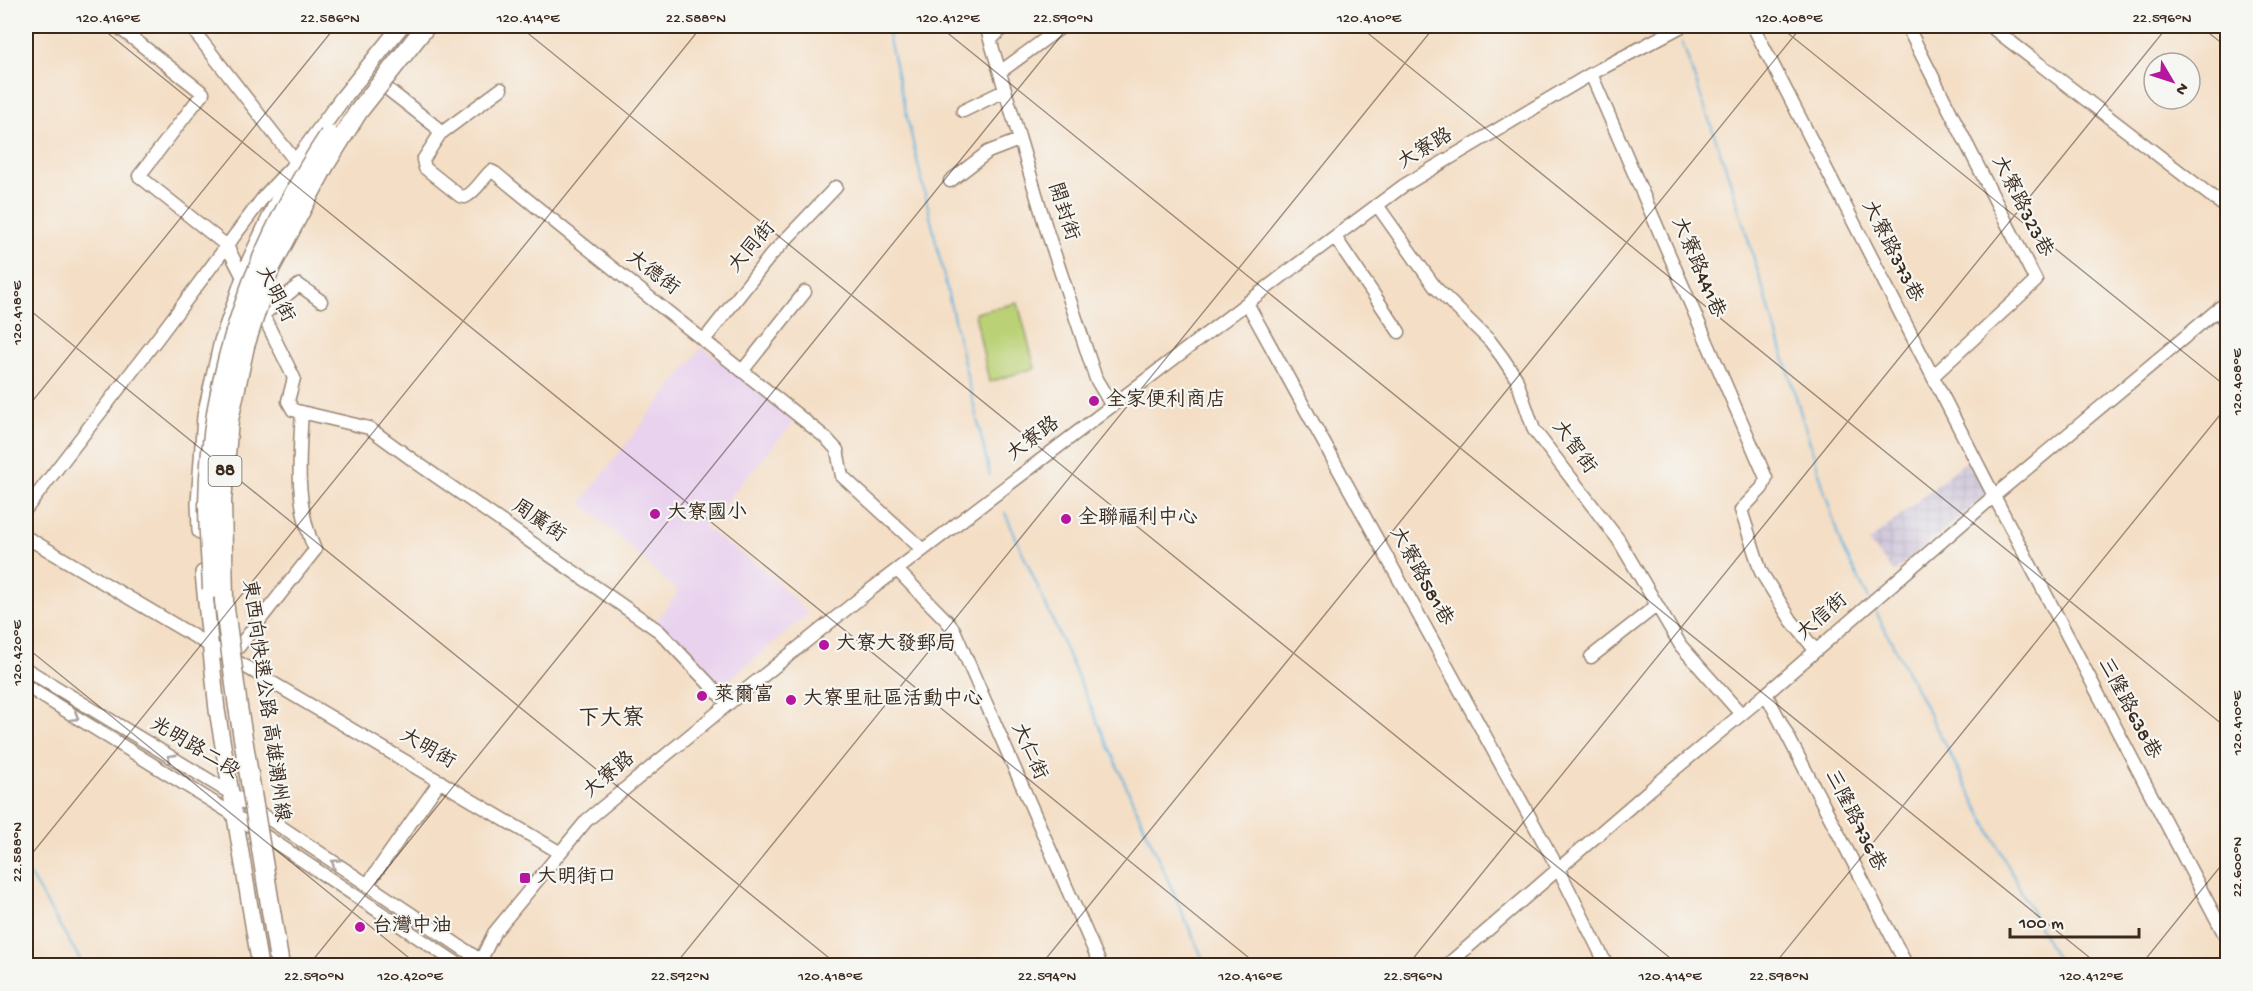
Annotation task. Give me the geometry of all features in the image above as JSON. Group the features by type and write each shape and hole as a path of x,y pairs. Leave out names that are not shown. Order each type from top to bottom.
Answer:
{"highway":[{"name":"東西向快速公路 高雄潮州線","path":"268,966 226,709 212,603 208,502 215,418 231,343 258,264 313,160 349,105 411,26"},
{"name":"東西向快速公路 高雄潮州線","path":"280,966 238,707 224,600 222,501 229,420 245,346 270,269 325,165 353,120 391,68 426,26"}],"main road":[{"path":"260,966 217,710 210,644 198,503 206,416 222,341 250,260 296,162 342,99 401,26"},
{"path":"288,966 244,706 231,599 229,501 234,421 252,348 278,272 331,167 385,87 435,26"}],"street":[{"name":"大明街","path":"117,26 203,93 139,176 227,246 294,378 288,401 290,406 293,410 302,412"},
{"path":"26,508 265,195 296,162 190,26"},
{"name":"開封街","path":"986,26 1019,140 1096,379 1112,406"},
{"path":"990,40 1005,26"},
{"path":"1000,72 1063,26"},
{"name":"大寮路373巷","path":"1753,26 1994,496"},
{"name":"大寮路323巷","path":"1907,26 2036,281 1933,376"},
{"path":"1990,26 2228,209"},
{"name":"大寮路","path":"482,964 494,933 587,820 728,704 922,550 1403,186 1591,74 1677,27"},
{"name":"大寮路441巷","path":"1591,74 1766,478 1762,488 1741,510 1761,572 1791,620 1815,651"},
{"path":"385,87 435,126 440,134 501,89"},
{"path":"963,111 1004,90"},
{"name":"大德街","path":"440,134 423,160 425,168 465,198 487,174 491,171 495,173 826,438 837,450 842,476 922,550"},
{"path":"950,181 988,152 1019,140"},
{"name":"大同街","path":"705,339 771,255 836,187"},
{"name":"大智街","path":"1377,205 1435,287 1490,341 1502,357 1516,378 1534,430 1618,539 1681,646 1741,714"},
{"path":"1335,237 1399,332"},
{"path":"263,315 299,285 321,301"},
{"path":"743,370 805,292"},
{"name":"大寮路581巷","path":"1247,303 1558,870 1607,966"},
{"path":"2223,305 2228,331"},
{"name":"大信街","path":"1446,966 1766,694 1994,496 2223,305"},
{"path":"238,655 315,549 309,535 298,473 302,412"},
{"name":"周廣街","path":"302,412 361,426 385,438 417,463 659,631 728,704"},
{"name":"三隆路638巷","path":"1994,496 2228,941"},
{"name":"大明街","path":"26,537 210,644 238,655 559,852"},
{"name":"大仁街","path":"897,570 954,630 1101,966"},
{"path":"1591,657 1656,606"},
{"name":"光明路二段","path":"26,669 232,794 482,964"},
{"name":"光明路二段","path":"26,686 234,814 461,966"},
{"name":"三隆路736巷","path":"1766,694 1907,966"},
{"path":"367,885 440,781"},
{"path":"376,909 384,896"}],"shaded area":[{"name":"大寮國小","path":"702,347 796,420 704,527 772,576 808,614 719,688 655,622 678,592 581,502"},
{"path":"1966,461 1991,491 1894,572 1869,542"}],"green space":[{"path":"1018,303 1035,368 989,382 975,313"}],"waterway":[{"path":"886,26 990,475"},
{"path":"1682,42 1731,183 1841,545 1869,599"},
{"path":"1005,513 1206,966"},
{"path":"1873,606 2060,966"},
{"path":"26,869 84,966"}],"place":[{"name":"全家便利商店","path":"1094,401"},
{"name":"大寮國小","path":"655,514"},
{"name":"全聯福利中心","path":"1066,519"},
{"name":"大寮大發郵局","path":"824,645"},
{"name":"萊爾富","path":"702,696"},
{"name":"大寮里社區活動中心","path":"791,700"},
{"name":"大明街口","path":"525,878"},
{"name":"台灣中油","path":"360,927"}],"district":[{"name":"下大寮","path":"611,720"}]}
